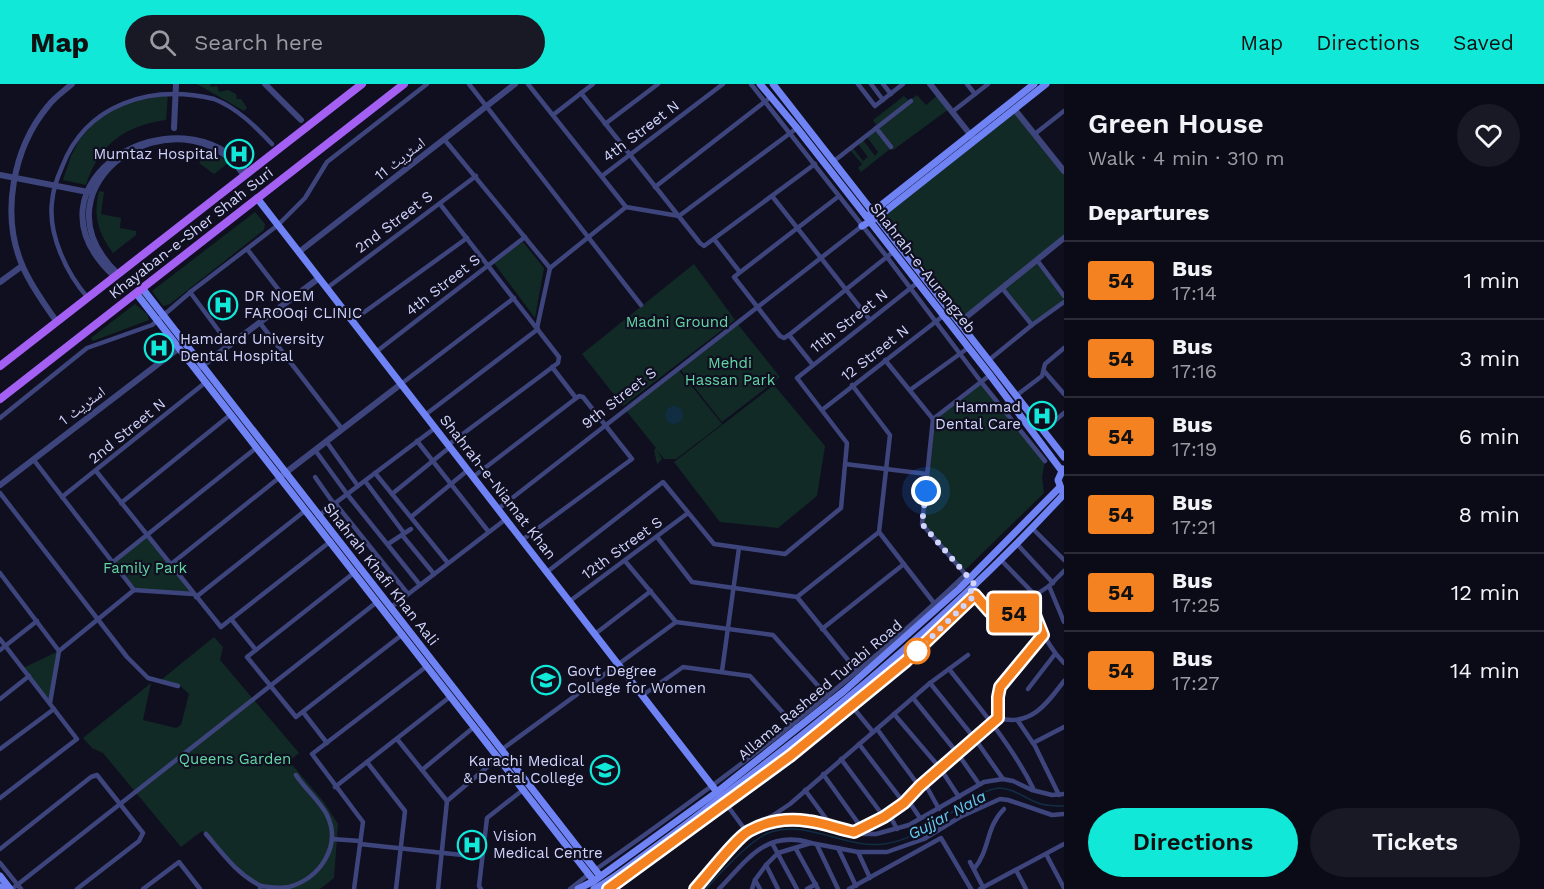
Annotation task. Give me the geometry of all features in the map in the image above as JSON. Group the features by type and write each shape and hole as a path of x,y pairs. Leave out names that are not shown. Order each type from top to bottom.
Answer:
{"main road":[{"name":"Khayaban-e-Sher Shah Suri","path":"0,366 362,84"},
{"name":"Shahrah-e-Aurangzeb","path":"760,84 768,99 797,128 842,193 868,220 890,255 943,315 1063,469"},
{"name":"Shahrah-e-Aurangzeb","path":"773,84 1064,457"},
{"path":"862,226 973,138 1034,86 1046,84"},
{"name":"Khayaban-e-Sher Shah Suri","path":"0,399 402,86"},
{"path":"973,138 1016,110 1034,86"},
{"name":"Shahrah-e-Niamat Khan","path":"257,198 719,795"},
{"name":"Shahrah Khafi Khan Aali","path":"139,291 283,476 306,510 377,602 387,607 403,634 500,753 596,881"},
{"name":"Shahrah Khafi Khan Aali","path":"160,317 179,348 199,368 206,382 230,415 256,448 318,516 451,696 477,725"},
{"path":"1062,492 1058,477 1063,469"},
{"name":"Allama Rasheed Turabi Road","path":"578,889 596,881 790,745 973,590 1032,528 1062,492"},
{"name":"Allama Rasheed Turabi Road","path":"719,795 795,727 896,646 968,576 1062,492"},
{"name":"Shahrah Khafi Khan Aali","path":"500,753 524,789 596,881"},
{"path":"0,876 11,889"}],"street":[{"path":"57,322 22,266 11,217 13,177 22,151 39,118 48,105 72,84"},
{"path":"265,84 301,120"},
{"path":"0,418 87,348 147,328 278,225 305,198 327,162 427,84"},
{"path":"469,84 641,306"},
{"name":"اسٹریٹ 11","path":"299,252 516,84"},
{"path":"528,84 626,207 679,216 797,128"},
{"path":"553,115 593,84"},
{"path":"606,124 658,84"},
{"name":"4th Street N","path":"602,176 723,84"},
{"path":"751,84 768,99 790,133 842,193 862,226 890,255 910,289 1045,461"},
{"path":"858,84 875,106 899,85"},
{"path":"871,84 883,100"},
{"path":"883,84 891,94"},
{"path":"930,84 973,138"},
{"path":"967,84 975,94"},
{"path":"952,112 988,84"},
{"path":"176,87 172,128 204,138 218,146 246,174"},
{"path":"88,298 72,277 60,254 51,204 55,185 68,152 75,140 101,111 134,96 176,87 217,99 255,126 272,144"},
{"path":"581,93 704,246 815,164"},
{"path":"655,187 768,99"},
{"path":"834,161 911,101"},
{"path":"1016,110 1064,171"},
{"path":"1036,133 1064,111"},
{"path":"876,128 891,147"},
{"path":"89,192 112,157 134,141 153,134"},
{"path":"444,139 477,176 550,268"},
{"path":"220,141 235,154 246,174"},
{"path":"97,164 84,206 87,234 99,259 117,276"},
{"path":"0,175 89,192"},
{"name":"2nd Street S","path":"327,288 477,176"},
{"path":"842,193 734,277 756,307 782,338 789,335 890,255"},
{"path":"772,196 870,320"},
{"path":"392,494 559,360 559,355 440,204"},
{"path":"425,415 538,329 550,268 626,207"},
{"name":"9th Street S","path":"498,509 862,226"},
{"name":"4th Street S","path":"376,352 525,237"},
{"path":"352,321 467,238"},
{"path":"960,322 1064,238"},
{"path":"714,239 739,271"},
{"path":"247,249 288,302"},
{"path":"1037,260 1062,288 1064,296"},
{"path":"0,282 22,266"},
{"path":"199,368 319,278"},
{"name":"11th Street N","path":"822,410 797,378 917,283"},
{"path":"1002,288 1032,325"},
{"path":"190,292 230,346"},
{"path":"170,565 326,441 514,298"},
{"path":"989,360 1064,302"},
{"name":"12 Street N","path":"822,410 943,315"},
{"path":"260,323 342,429"},
{"path":"789,335 813,365"},
{"name":"اسٹریٹ 1","path":"0,485 179,348"},
{"path":"909,390 968,348"},
{"path":"1017,395 1042,376 1045,364 1064,348"},
{"path":"885,360 933,419 922,524 968,576 973,590 989,611 1004,624 1025,602 1051,585 1064,571"},
{"path":"522,540 632,459 606,424 552,367"},
{"path":"1044,371 1064,394"},
{"path":"933,419 990,375"},
{"name":"2nd Street N","path":"62,497 206,382"},
{"path":"852,386 890,435 879,532 934,603"},
{"path":"473,477 579,397"},
{"path":"547,572 663,482 714,544 785,554 841,508 847,443 822,410"},
{"path":"1044,430 1064,413"},
{"path":"122,503 230,415"},
{"path":"318,516 435,428"},
{"path":"326,441 358,486"},
{"path":"417,441 488,531"},
{"path":"113,562 256,448"},
{"path":"315,450 420,585"},
{"path":"33,459 134,590"},
{"path":"845,464 927,474"},
{"path":"411,517 468,470"},
{"path":"96,471 220,627 331,541"},
{"path":"375,473 448,563"},
{"path":"315,477 408,594"},
{"path":"365,481 434,574"},
{"path":"0,493 127,657 148,678 178,686"},
{"path":"50,703 59,651 134,590 194,596 306,510"},
{"name":"12th Street S","path":"570,601 688,513"},
{"path":"387,607 408,594 506,519"},
{"path":"1032,528 1064,560"},
{"path":"388,544 411,529"},
{"path":"797,597 879,532"},
{"path":"657,537 692,582 797,597 857,671"},
{"path":"1017,544 1051,585 1064,622"},
{"path":"722,671 739,548"},
{"path":"1001,560 1035,595"},
{"path":"625,561 676,622"},
{"path":"822,629 904,564"},
{"path":"355,572 247,657 296,717 403,634"},
{"path":"0,573 59,651"},
{"path":"438,889 447,801 500,753 676,622 773,635 829,699 857,671 968,576"},
{"path":"608,889 719,795 790,756 852,706 906,661 973,590"},
{"path":"595,634 651,591"},
{"path":"11,889 19,887 377,602"},
{"path":"1025,602 1035,615 1043,635 1055,654 1064,663"},
{"path":"231,619 256,650"},
{"path":"0,650 37,621"},
{"path":"854,832 887,816 906,802 922,784 998,718 1000,687 1043,635"},
{"path":"0,639 77,739 0,798"},
{"path":"1028,688 1055,654"},
{"path":"695,889 746,830 772,816 806,790 930,683 968,655"},
{"path":"354,889 363,822 312,754 430,666"},
{"path":"643,695 683,667 753,677 795,727"},
{"path":"949,669 1018,761 1032,790"},
{"path":"0,699 29,676"},
{"path":"998,718 1018,721 1041,708 1064,681"},
{"path":"930,683 1004,779"},
{"path":"335,787 451,696"},
{"path":"913,698 979,784"},
{"path":"846,699 922,784 939,809"},
{"path":"0,749 54,709"},
{"path":"303,712 327,743"},
{"path":"894,714 940,768 959,797"},
{"path":"761,823 795,819 854,832 876,834 897,829 939,809 979,784 1004,779 1032,790 1052,795 1061,794 1034,743 1018,721"},
{"path":"422,770 477,725"},
{"path":"1034,743 1064,727"},
{"path":"397,739 447,801"},
{"path":"859,744 920,818"},
{"path":"841,759 897,829"},
{"path":"367,762 405,811 396,889"},
{"path":"823,774 861,827"},
{"path":"0,849 91,777 97,775 143,833 139,841 77,889"},
{"path":"206,834 234,867 261,887 283,888 303,881 317,871 326,860 332,839 328,817 296,775"},
{"path":"481,889 479,886 481,857 487,818 524,789"},
{"path":"806,790 830,826"},
{"path":"719,795 746,830"},
{"path":"719,889 758,850 779,839 790,838 871,853 902,848 924,839 982,806 1000,800 1008,800 1052,815 1064,814"},
{"path":"974,869 986,850 990,828 1004,809"},
{"path":"849,889 941,838 970,889"},
{"path":"332,839 481,857"},
{"path":"772,843 797,889"},
{"path":"752,889 755,880 778,853 811,843"},
{"path":"817,844 838,889"},
{"path":"970,862 982,888 1064,844"},
{"path":"838,848 856,886"},
{"path":"796,849 817,887 807,889"},
{"path":"858,852 870,878"},
{"path":"1046,854 1064,888"},
{"path":"143,889 179,862 200,889"},
{"path":"0,863 19,887"},
{"path":"766,865 778,889"},
{"path":"1016,870 1026,889"},
{"path":"755,880 760,889"},
{"path":"570,889 596,881"}],"green space":[{"path":"197,84 217,86 219,92 228,90 236,94 237,99 241,99 247,108 244,111"},
{"path":"168,94 166,120 138,127 115,139 98,158 86,185 63,180 71,156 80,139 95,122 120,105"},
{"path":"917,95 926,105 938,95 949,109 893,150 873,120 904,96 909,101"},
{"path":"1014,109 1064,172 1064,239 1037,260 1064,296 1064,303 1032,325 1002,287 958,322 877,217"},
{"path":"876,130 890,149 861,172 858,168 862,164 850,150 853,148 863,161 868,157 858,144 863,140 875,156 878,152 867,137"},
{"path":"211,149 228,163 214,174 199,163"},
{"path":"99,191 104,192 101,214 121,218 120,228 136,231 136,235 113,253 98,224"},
{"path":"255,212 265,224 264,230 170,304 163,306 152,291"},
{"path":"523,242 544,268 535,318 494,263"},
{"name":"Madni Ground","path":"694,264 735,320 623,406 582,354"},
{"path":"135,304 147,314 149,320 93,341 91,338"},
{"name":"Mehdi Hassan Park","path":"736,322 780,377 722,422 680,366"},
{"name":"Mehdi Hassan Park","path":"677,368 722,424 676,459 664,459 657,450 662,459 657,464 654,450 656,448 624,408"},
{"path":"982,383 1045,461 1042,477 1044,493 965,570 922,524 933,419"},
{"path":"774,385 825,446 817,496 778,528 720,522 674,462"},
{"name":"Family Park","path":"147,535 193,594 134,590 113,562"},
{"name":"Queens Garden","path":"214,637 223,647 220,660 299,753 289,761 323,801 338,824 334,878 320,889 260,889 202,831 181,847 103,753 92,748 83,738 151,683 143,720 176,728 181,725 189,694 179,685 161,680"},
{"path":"59,651 50,703 23,668"}],"water":[{"path":"670,406 678,406 683,411 681,422 670,424 665,419 665,411"}],"waterway":[{"name":"Gujjar Nala","path":"706,889 746,848 771,832 785,829 799,830 856,843 884,844 905,839 979,795 999,788 1010,790 1041,804 1064,806"}],"bus line":[{"name":"54","path":"608,889 790,756 906,661 975,595 1004,624 1025,602 1035,615 1043,635 1000,687 998,718 920,786 908,800 884,817 854,832 795,819 762,825 747,832 695,889"}],"place":[{"name":"Mumtaz Hospital","path":"239,154"},
{"name":"DR NOEM FAROOqi CLINIC","path":"223,305"},
{"name":"Hamdard University Dental Hospital","path":"159,348"},
{"name":"Hammad Dental Care","path":"1042,416"},
{"name":"Govt Degree College for Women","path":"546,680"},
{"name":"Karachi Medical & Dental College","path":"605,770"},
{"name":"Vision Medical Centre","path":"472,845"}],"route":[{"path":"917,651 975,595 970,590 975,585 922,524 926,491"}]}
